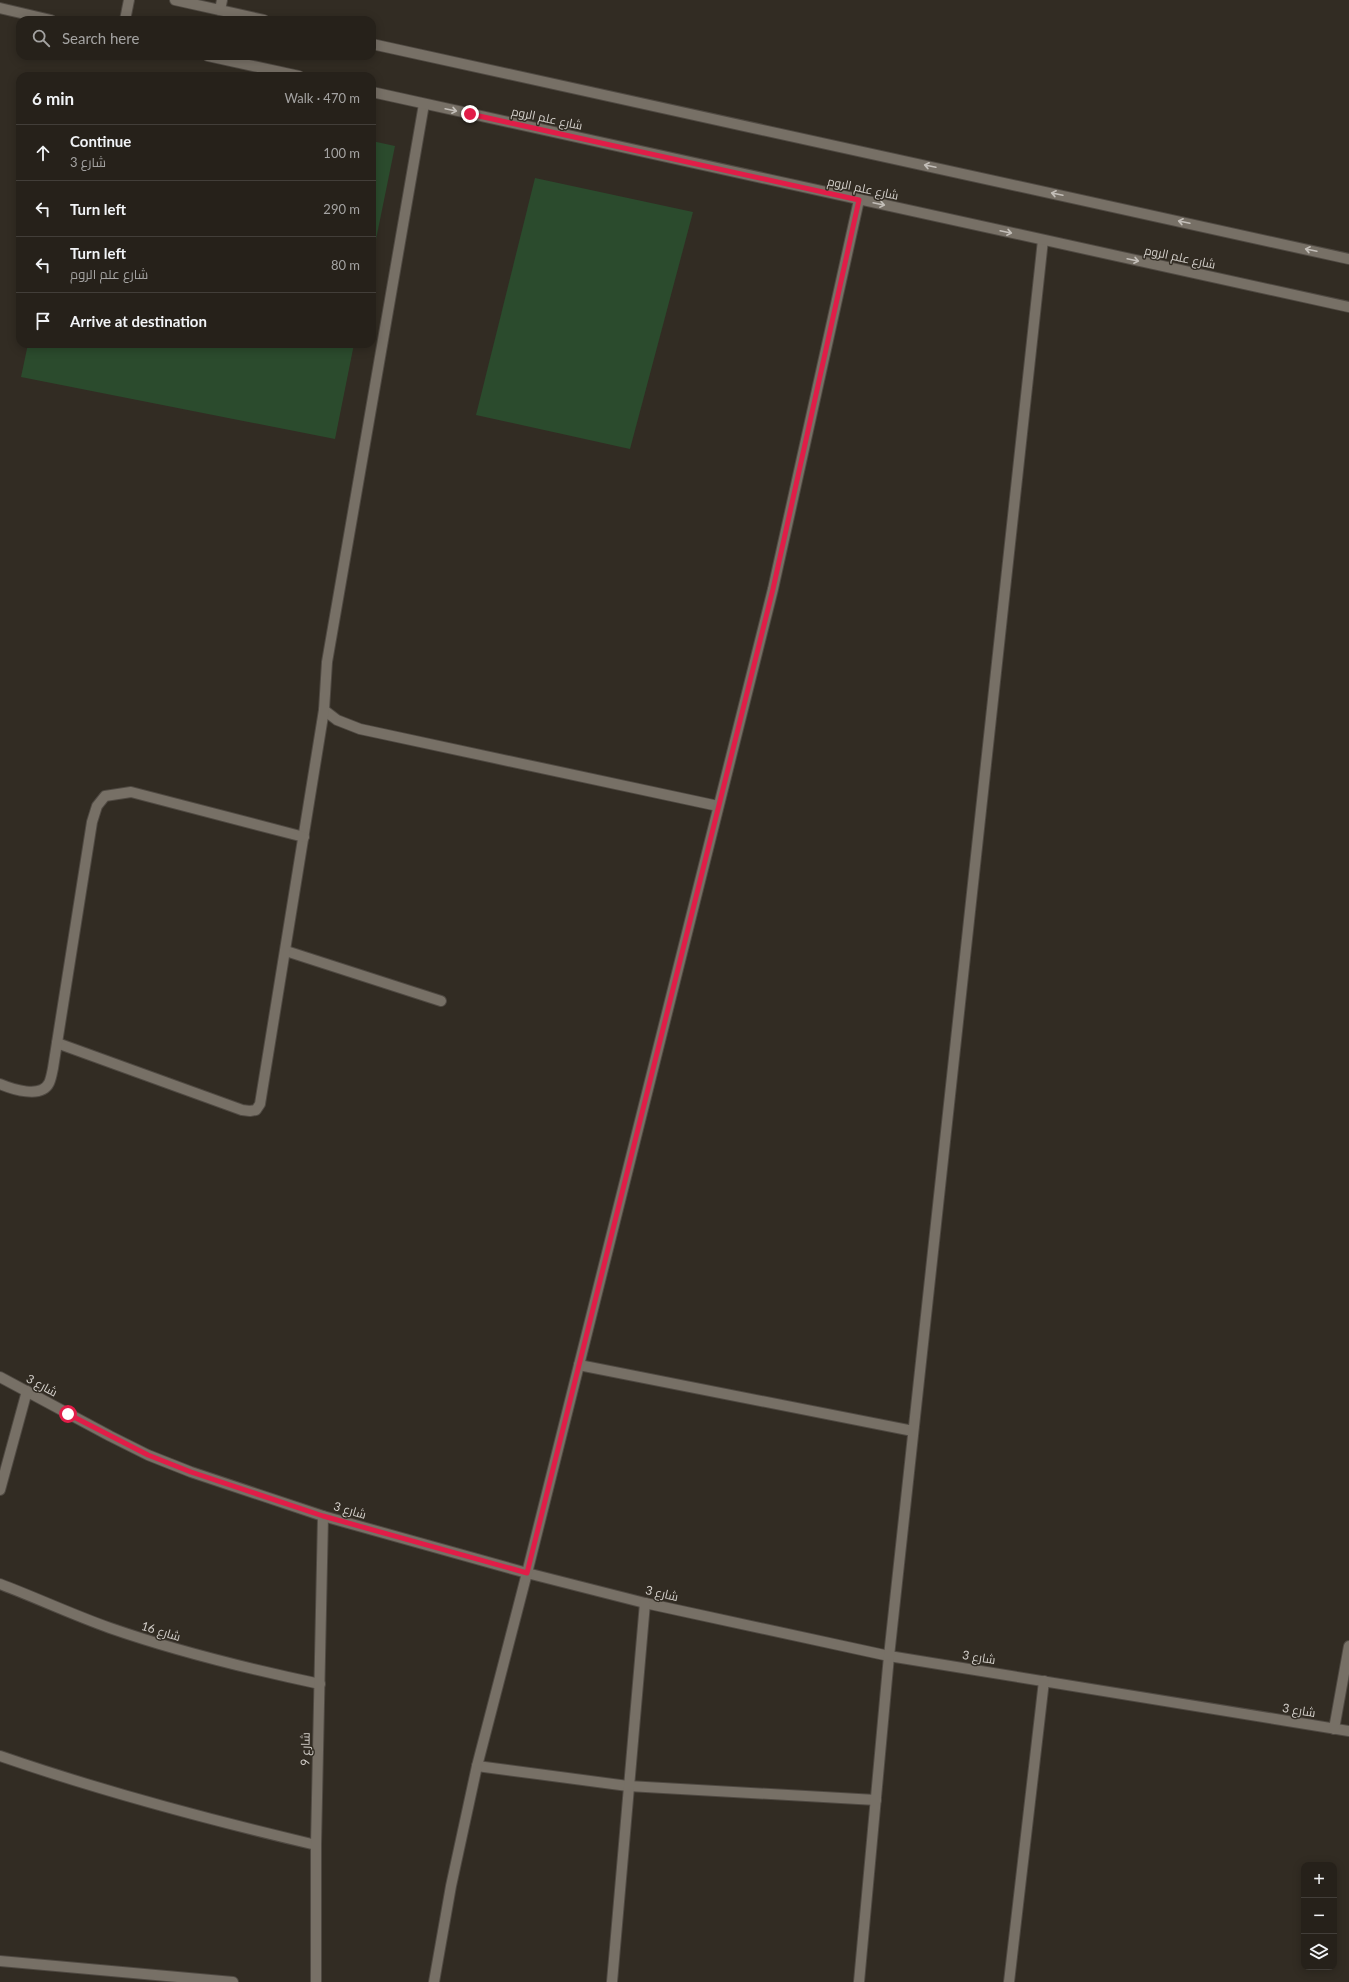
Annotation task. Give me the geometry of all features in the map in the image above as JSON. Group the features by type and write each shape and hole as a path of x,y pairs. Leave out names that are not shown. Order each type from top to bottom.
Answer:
{"street":[{"path":"126,16 129,0"},
{"path":"175,0 246,16"},
{"path":"220,10 222,0"},
{"path":"0,8 34,16"},
{"path":"376,45 1349,258"},
{"path":"226,60 281,72"},
{"name":"شارع علم الروم","path":"376,93 1349,307"},
{"path":"57,1043 242,1110 256,1110 262,1096 324,710 326,662 424,104"},
{"path":"434,1982 451,1886 477,1766 527,1573 773,589 859,200"},
{"path":"860,1982 889,1656 1043,240"},
{"path":"324,710 337,720 360,729 718,806"},
{"path":"0,1084 23,1091 38,1092 49,1084 57,1043 92,822 97,806 105,796 131,792 304,837"},
{"path":"286,951 441,1001"},
{"path":"579,1365 913,1431"},
{"name":"شارع 3","path":"0,1377 148,1455 191,1472 323,1516 527,1573 645,1603 889,1656 1349,1731"},
{"path":"0,1490 27,1391"},
{"name":"شارع 9","path":"316,1982 316,1845 323,1516"},
{"name":"شارع 16","path":"0,1584 110,1628 249,1669 320,1684"},
{"path":"612,1982 645,1603"},
{"path":"1334,1729 1349,1646"},
{"path":"1009,1982 1044,1681"},
{"path":"0,1756 122,1795 218,1822 316,1845"},
{"path":"477,1766 628,1786 876,1800"},
{"path":"0,1961 233,1982"}],"green space":[{"path":"376,142 395,146 376,239"},
{"path":"535,178 693,212 630,449 476,415"},
{"path":"27,348 353,348 335,439 21,377"}],"route":[{"path":"68,1414 148,1455 191,1472 323,1516 527,1573 773,589 859,200 470,114"}]}
